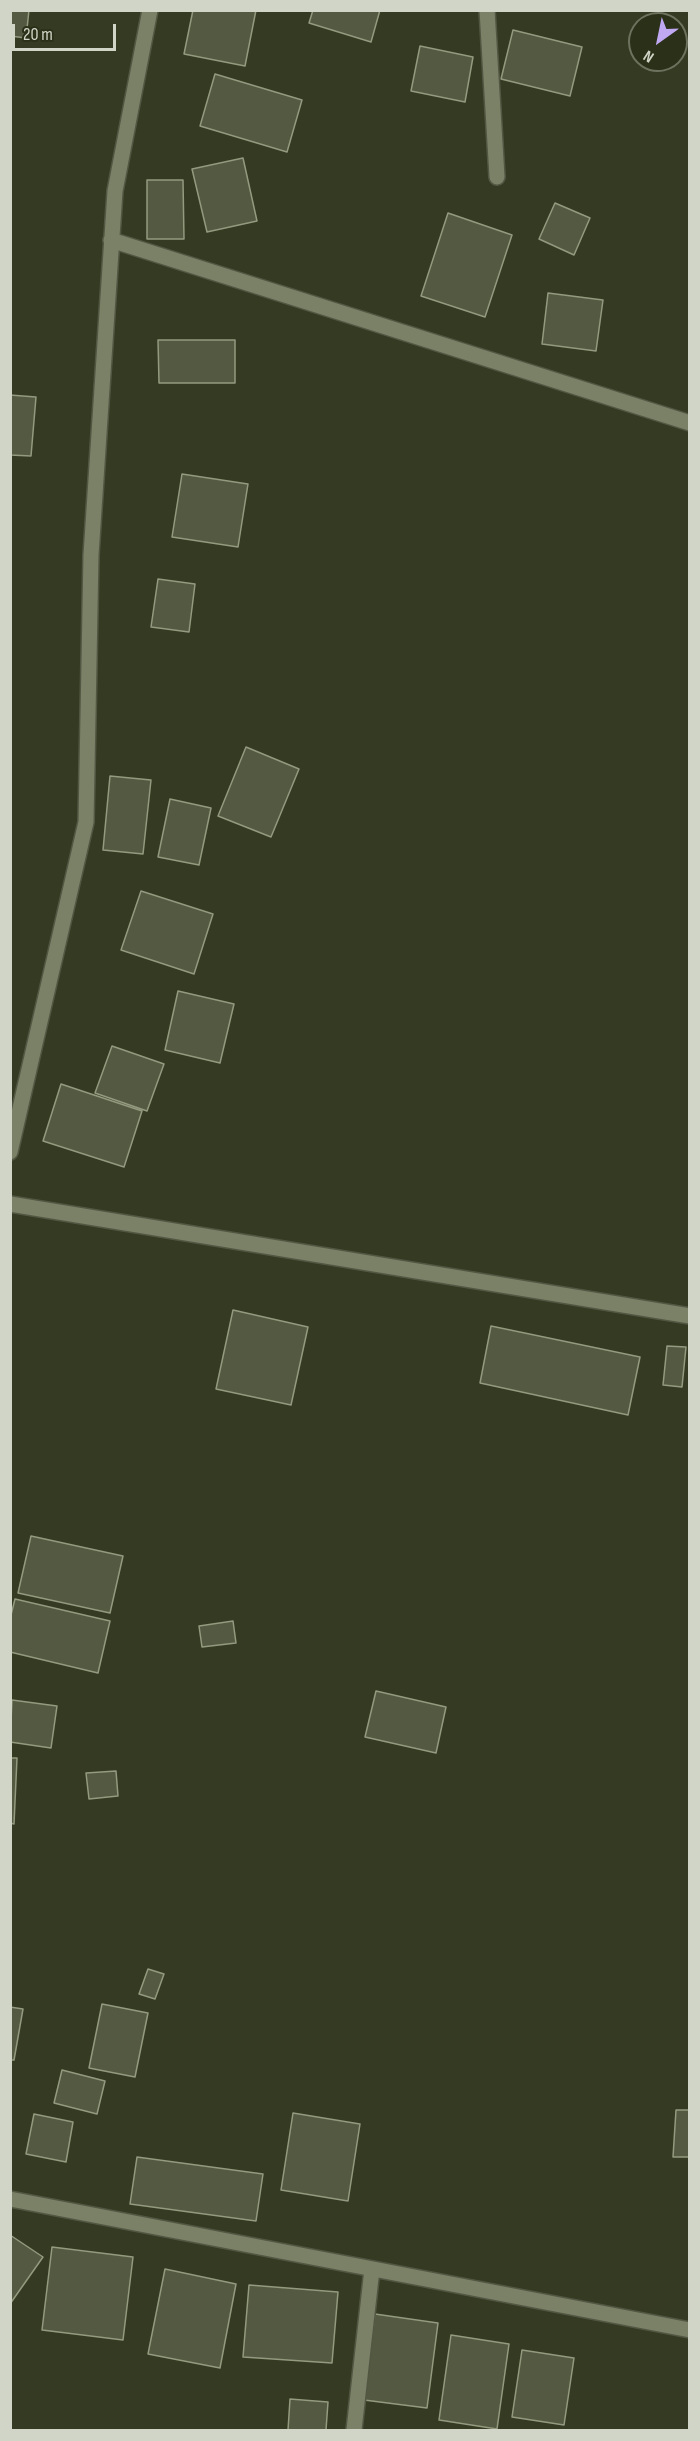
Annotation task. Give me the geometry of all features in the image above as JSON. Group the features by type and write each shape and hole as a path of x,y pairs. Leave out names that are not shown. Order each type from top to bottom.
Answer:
{"street":[{"path":"10,1152 86,822 91,555 111,240 115,191 150,10"},
{"path":"487,10 497,177"},
{"path":"111,240 690,423"},
{"path":"10,1204 690,1316"},
{"path":"10,2199 690,2330"},
{"path":"354,2430 372,2269"}],"building":[{"path":"10,10 29,10 26,38 10,36"},
{"path":"193,10 256,10 245,66 184,54"},
{"path":"313,10 380,10 371,42 309,23"},
{"path":"513,30 582,47 570,96 501,79"},
{"path":"420,46 473,57 465,102 411,91"},
{"path":"215,74 302,100 287,152 200,126"},
{"path":"243,158 257,221 207,232 192,169"},
{"path":"147,180 183,180 184,239 147,239"},
{"path":"555,203 590,218 574,255 539,239"},
{"path":"448,213 512,235 485,317 421,296"},
{"path":"548,293 603,300 596,351 542,344"},
{"path":"158,340 235,340 235,383 159,383"},
{"path":"10,395 36,397 31,456 10,455"},
{"path":"182,474 248,484 238,547 172,537"},
{"path":"158,579 195,584 189,632 151,627"},
{"path":"246,747 299,769 271,837 218,816"},
{"path":"110,776 151,780 143,854 103,850"},
{"path":"170,799 211,808 199,865 158,857"},
{"path":"141,891 213,914 194,974 121,950"},
{"path":"178,991 234,1004 220,1063 165,1050"},
{"path":"112,1046 164,1064 147,1111 95,1093"},
{"path":"61,1084 142,1111 124,1167 43,1141"},
{"path":"233,1310 308,1327 291,1405 216,1389"},
{"path":"491,1326 640,1357 628,1415 480,1383"},
{"path":"667,1346 686,1347 682,1387 663,1385"},
{"path":"31,1536 123,1556 110,1613 18,1593"},
{"path":"15,1599 110,1621 98,1673 10,1652 10,1619"},
{"path":"233,1621 236,1643 202,1647 199,1626"},
{"path":"376,1691 446,1707 436,1753 365,1737"},
{"path":"12,1700 57,1706 51,1748 10,1742"},
{"path":"10,1758 17,1758 14,1824 10,1823"},
{"path":"116,1771 118,1796 89,1799 86,1773"},
{"path":"148,1969 164,1974 155,1999 139,1994"},
{"path":"102,2004 148,2013 135,2077 89,2068"},
{"path":"10,2007 23,2009 14,2060 10,2060"},
{"path":"62,2070 105,2081 97,2114 54,2103"},
{"path":"676,2110 690,2110 690,2157 673,2157"},
{"path":"293,2113 360,2124 348,2201 281,2190"},
{"path":"34,2114 73,2122 66,2162 26,2154"},
{"path":"137,2157 263,2174 256,2221 130,2204"},
{"path":"10,2235 43,2257 10,2304"},
{"path":"52,2247 133,2257 123,2340 42,2330"},
{"path":"165,2269 236,2284 220,2368 148,2354"},
{"path":"249,2285 338,2292 332,2363 243,2357"},
{"path":"375,2314 438,2323 427,2408 364,2400"},
{"path":"451,2335 509,2344 497,2429 439,2420"},
{"path":"522,2350 574,2358 564,2425 512,2417"},
{"path":"290,2399 328,2402 326,2430 288,2430"}]}
